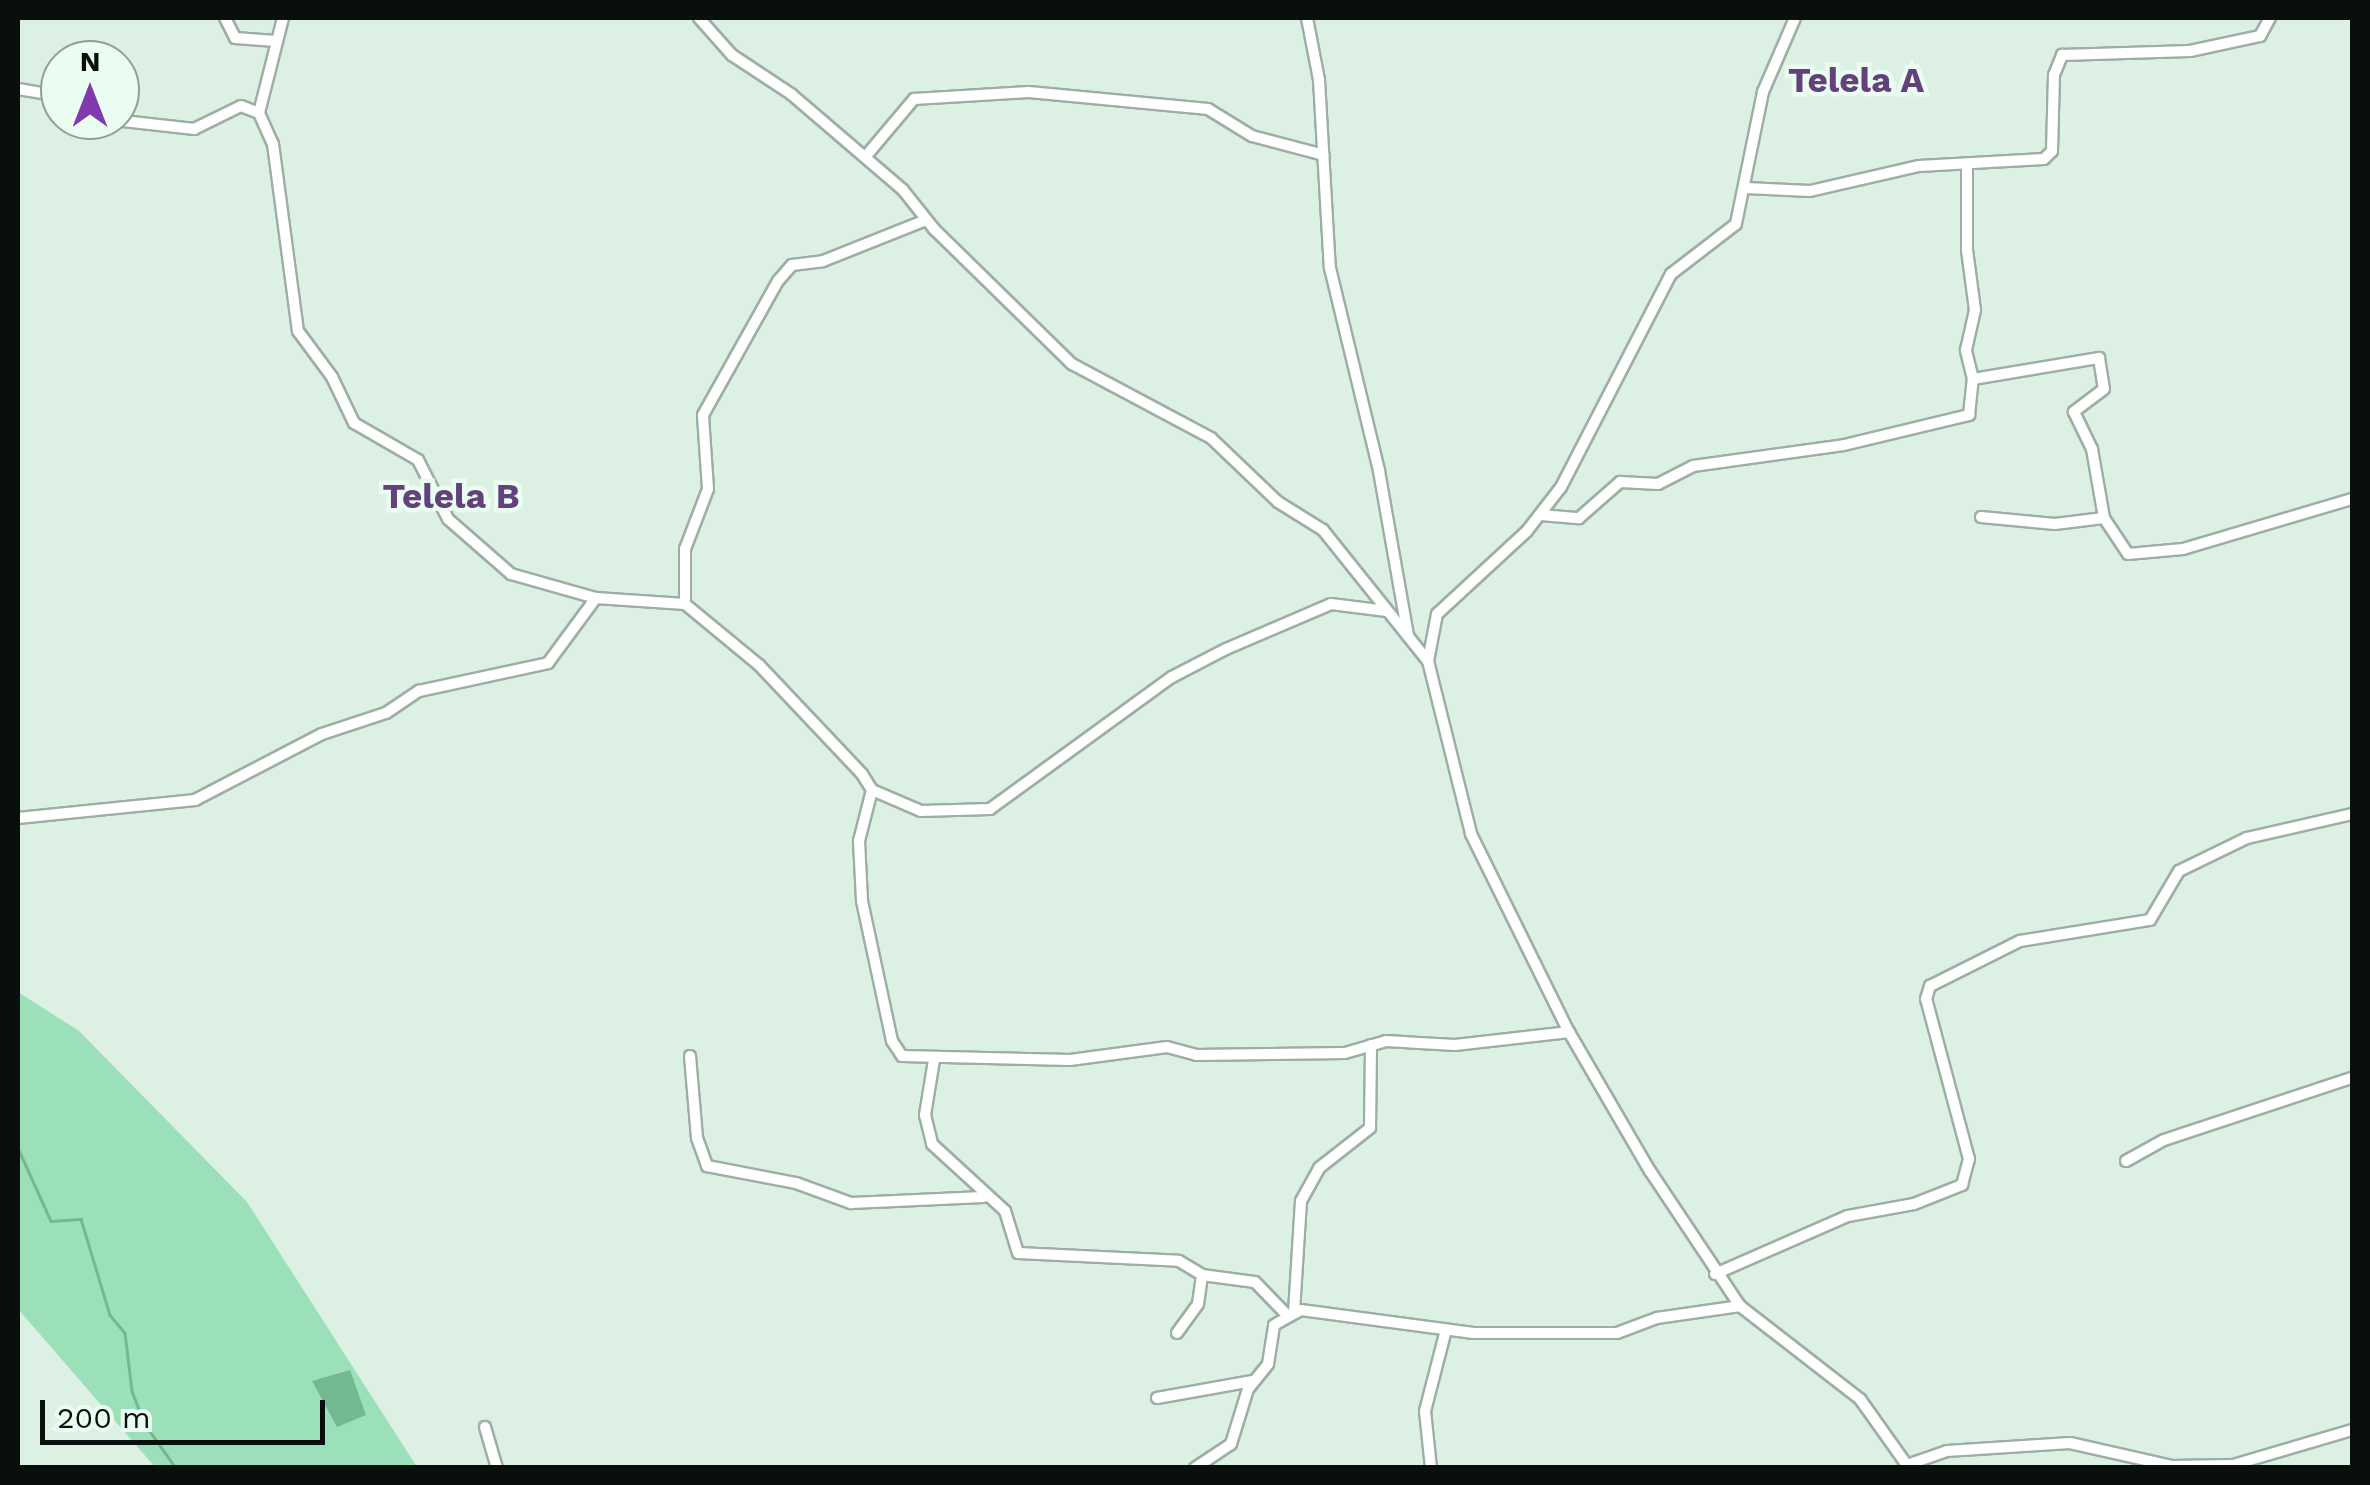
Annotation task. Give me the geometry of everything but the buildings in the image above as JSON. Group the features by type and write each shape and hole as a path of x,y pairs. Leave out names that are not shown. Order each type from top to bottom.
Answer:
{"street":[{"path":"225,18 234,38 276,40"},
{"path":"283,18 259,113 273,144 294,324 332,378 354,423 418,460 448,520 511,574 596,598 685,604 760,665 872,790 921,812 990,809 1041,766 1211,657 1332,604 1388,612"},
{"path":"698,18 732,55 866,156 1072,364 1211,438 1278,502 1322,530 1428,661 1471,834 1569,1032 1715,1274 1740,1306 1860,1400 1908,1466 1947,1450 2070,1443 2172,1466 2233,1466 2352,1430"},
{"path":"1307,18 1324,155 1330,268 1379,471 1408,636"},
{"path":"1428,661 1437,614 1541,515 1618,385 1670,274 1732,230 1746,188 1763,92 1795,18"},
{"path":"1746,188 1810,190 1920,166 2030,163 2050,155 2054,75 2062,55 2207,48 2260,36 2270,18"},
{"path":"866,156 914,99 1029,92 1208,109 1252,136 1324,155"},
{"path":"140,123 194,129 241,106 259,113"},
{"path":"1541,515 1579,518 1620,482 1658,484 1710,462 1844,446 1963,419 1973,379 1966,350 1975,310 1967,250 1968,166"},
{"path":"685,604 685,548 708,489 702,415 778,281 792,265 822,261 926,220"},
{"path":"1973,379 2100,358 2104,389 2074,412 2092,449 2104,518 2117,546 2135,555 2183,548 2352,499"},
{"path":"1981,518 2054,524 2104,518"},
{"path":"18,818 194,800 322,734 386,713 420,691 548,664 596,598"},
{"path":"872,790 860,841 862,902 885,1012 902,1056 934,1060 1070,1060 1167,1047 1196,1055 1346,1053 1370,1045 1455,1044 1569,1032"},
{"path":"1715,1274 1848,1216 1914,1204 1962,1185 1969,1159 1926,999 1930,986 2020,941 2150,920 2179,871 2247,838 2352,814"},
{"path":"1290,1314 1302,1201 1319,1168 1370,1128 1370,1045"},
{"path":"690,1056 698,1138 707,1166 796,1184 851,1204 984,1197"},
{"path":"934,1060 928,1133 984,1197 1005,1212 1018,1253 1128,1262 1165,1258 1202,1275 1255,1282 1290,1314"},
{"path":"2126,1160 2164,1140 2352,1078"},
{"path":"1177,1333 1198,1304 1202,1275"},
{"path":"1195,1468 1231,1444 1252,1381 1268,1364 1274,1324 1290,1314 1312,1308 1446,1330 1617,1333 1658,1318 1740,1306"},
{"path":"1431,1468 1426,1412 1446,1330"},
{"path":"1156,1398 1252,1381"},
{"path":"485,1427 498,1468"}],"shaded area":[{"path":"18,992 79,1031 247,1202 417,1467 155,1467 18,1309"},
{"path":"350,1370 366,1415 337,1427 312,1381"}],"waterway":[{"path":"18,1148 51,1221 81,1219 110,1315 125,1333 132,1391 144,1423 176,1468"}],"district":[{"name":"Telela A","path":"1856,80"},
{"name":"Telela B","path":"451,496"}]}
